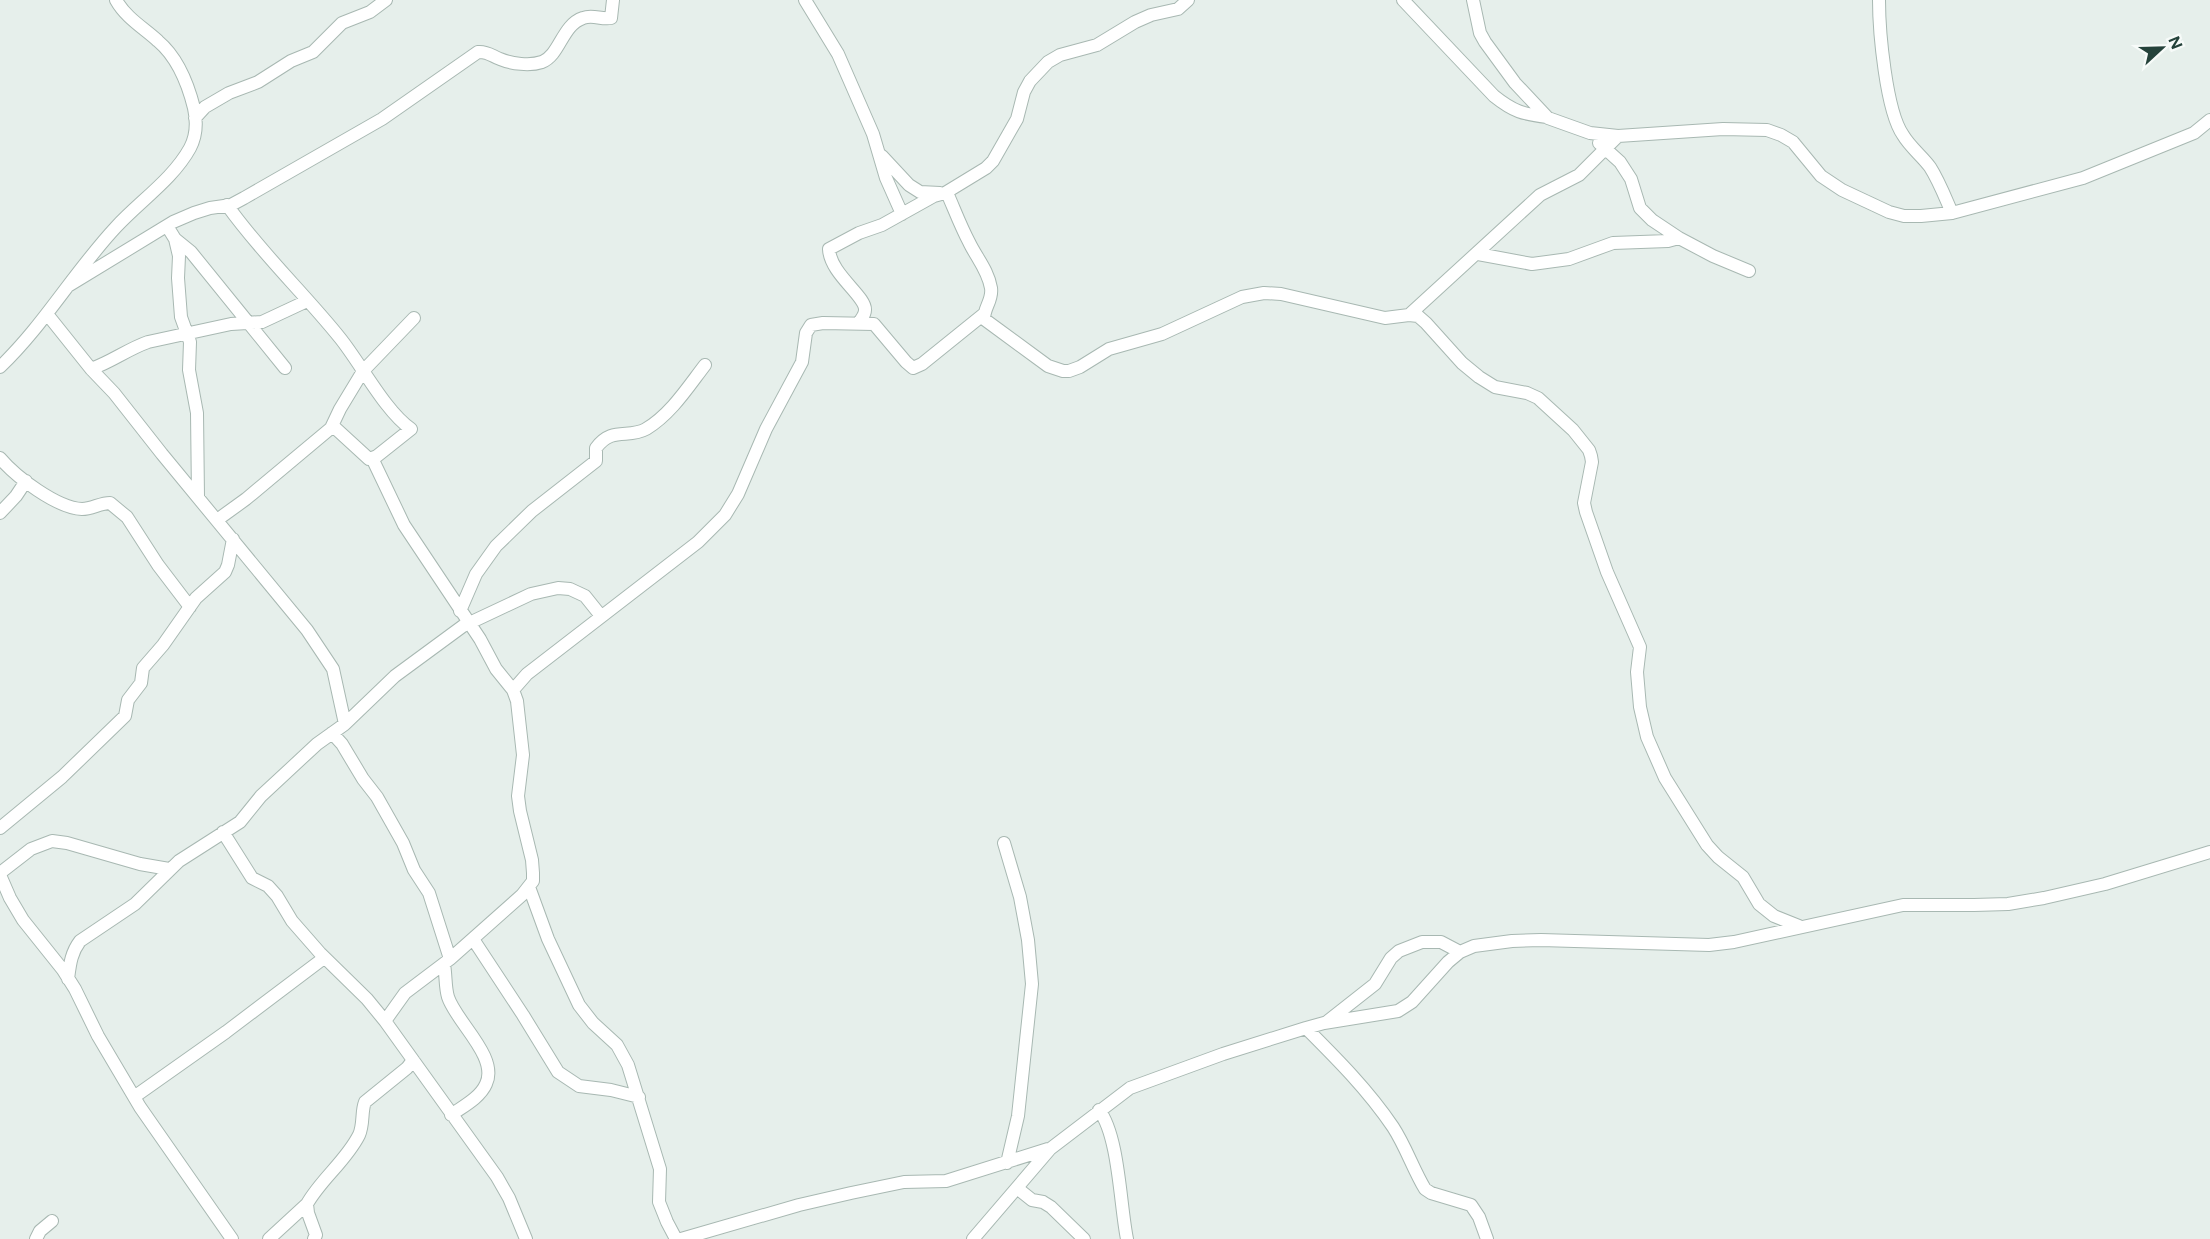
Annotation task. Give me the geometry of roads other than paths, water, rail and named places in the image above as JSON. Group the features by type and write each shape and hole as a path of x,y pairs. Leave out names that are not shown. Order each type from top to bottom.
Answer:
{"street":[{"path":"0,367 20,348 116,227 182,162 192,146 197,126 189,93 169,52 129,17 116,0"},
{"path":"195,118 205,107 229,93 258,82 291,61 313,52 342,23 370,12 386,0"},
{"path":"68,286 167,226 194,213 227,205 244,198 382,119 478,52 514,63 538,63 548,59 564,34 578,20 593,16 611,18 613,0"},
{"path":"805,0 838,54 873,134 886,178 902,213"},
{"path":"859,323 865,307 834,265 829,249 943,193 986,168 993,161 1017,119 1027,87 1041,68 1060,56 1096,45 1135,22 1164,11 1178,9 1188,0"},
{"path":"1403,0 1494,96 1509,108 1548,118 1590,133 1618,136 1733,128 1767,130 1793,142 1821,176 1842,190 1889,212 1904,216 1952,213 2100,172 2194,134 2210,120"},
{"path":"1473,0 1480,33 1485,42 1515,83 1548,118"},
{"path":"1879,0 1881,34 1892,115 1902,135 1929,165 1952,213"},
{"path":"1590,133 1620,162 1631,179 1640,208 1652,220 1713,256 1749,270"},
{"path":"1409,315 1540,195 1579,175 1618,136"},
{"path":"513,690 527,674 698,542 725,515 738,494 766,429 802,362 808,328 823,323 870,322 877,325 913,368 922,364 984,314 991,298 991,285 982,264 969,244 948,195 920,192 909,185 880,154"},
{"path":"227,205 245,230 341,339 404,424 411,429 369,459 333,426"},
{"path":"167,226 175,239 190,252 285,368"},
{"path":"1478,254 1532,264 1569,259 1613,243 1668,241 1679,238"},
{"path":"175,239 179,256 181,317 190,342 189,370 197,412 198,497"},
{"path":"984,314 984,319 1019,342 1048,366 1063,371 1080,367 1108,348 1162,334 1242,297 1264,293 1281,294 1384,318 1418,316 1479,378 1495,387 1527,393 1538,398 1573,430 1589,450 1592,462 1585,493 1586,512 1607,572 1640,647 1637,679 1640,707 1647,737 1665,778 1707,845 1743,877 1760,904 1774,916 1799,926"},
{"path":"91,369 107,363 136,346 231,324 262,322 307,301"},
{"path":"47,314 307,630 327,658 336,677 345,724"},
{"path":"217,520 251,495 333,426 340,409 363,371 414,318"},
{"path":"460,611 476,574 496,546 532,511 596,461 596,448 603,440 619,432 636,433 665,415 705,364"},
{"path":"0,458 18,477 54,502 85,509 106,503 116,507 127,517 158,565 190,607"},
{"path":"372,458 404,525 480,639 496,669 513,690 518,708 523,755 518,796 533,873 533,881 529,887 447,962 405,993 385,1021"},
{"path":"0,513 26,481"},
{"path":"0,828 62,777 125,716 128,700 141,683 143,668 163,645 196,598 225,572 233,539"},
{"path":"68,979 71,959 80,941 135,903 159,882 168,869 240,822 275,782 345,724 395,676 468,623 531,594 558,588 570,589 585,597 601,616"},
{"path":"332,733 342,744 377,797 403,843 414,870 429,893 447,962 449,998 484,1057 489,1072 487,1084 482,1091 451,1115"},
{"path":"223,832 252,878 268,886 292,921 324,958 360,992 385,1021 497,1177 509,1198 526,1239"},
{"path":"168,869 52,841 31,849 0,875 23,920 68,979 134,1097 232,1239"},
{"path":"1004,843 1020,897 1028,940 1032,984 1013,1161"},
{"path":"979,1236 1050,1149 1130,1088 1223,1054 1306,1028 1398,1011 1412,1002 1448,962 1460,952 1474,946 1521,940 1709,945 1734,942 1903,905 2008,904 2044,898 2105,884 2210,852"},
{"path":"529,887 548,939 579,1005 593,1023 617,1045 628,1065 660,1169 659,1202 667,1222 679,1239 799,1205 904,1182 946,1181 1050,1149"},
{"path":"473,939 564,1078 579,1086 611,1090 639,1097"},
{"path":"1324,1023 1375,984 1391,958 1400,951 1422,942 1441,942 1460,952"},
{"path":"134,1097 226,1032 324,958"},
{"path":"1306,1028 1363,1088 1392,1126 1406,1148 1425,1189 1431,1193 1471,1204 1479,1217 1487,1239"},
{"path":"269,1239 288,1219 307,1204 323,1180 354,1143 363,1125 363,1106 366,1102 407,1068 413,1060"},
{"path":"1099,1110 1107,1122 1109,1131 1120,1184 1126,1239"},
{"path":"1013,1161 1027,1166 1029,1174"},
{"path":"1017,1188 1032,1200 1043,1202 1051,1207 1084,1239"},
{"path":"307,1204 316,1235 314,1239"},
{"path":"36,1239 42,1229 52,1221"}]}
